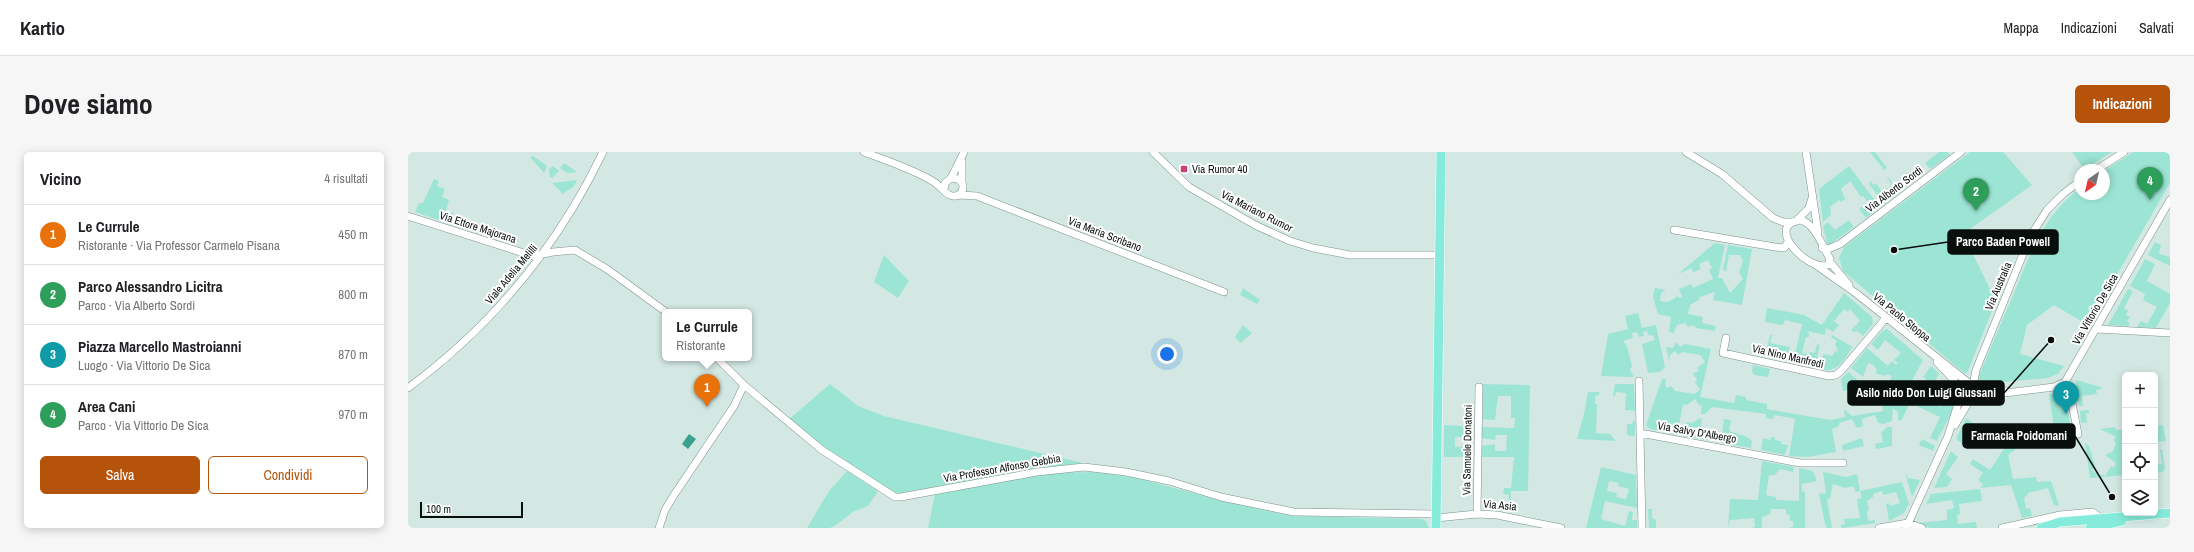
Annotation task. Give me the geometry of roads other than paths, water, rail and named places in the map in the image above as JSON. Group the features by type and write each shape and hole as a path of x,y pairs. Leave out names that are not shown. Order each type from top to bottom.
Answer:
{"main road":[{"path":"1436,528 1441,152"},
{"path":"2158,514 2170,513"},
{"path":"2041,528 2056,522 2130,516"},
{"path":"2090,528 2140,516"}],"street":[{"name":"Viale Adelia Melilli","path":"408,388 445,358 486,321 543,255 576,203 603,152"},
{"path":"864,152 925,176 950,196 977,196"},
{"name":"Via Mariano Rumor","path":"1153,152 1189,187 1255,225 1290,241 1313,248 1350,255 1439,255"},
{"path":"1686,152 1722,174 1773,218 1788,241 1799,254 1810,261"},
{"path":"1806,152 1818,240"},
{"name":"Via Alberto Sordi","path":"1822,248 1828,249 1840,244 1960,152"},
{"path":"2105,164 2124,152"},
{"path":"944,190 945,183 950,178 963,154"},
{"path":"959,195 963,190 963,154"},
{"path":"925,176 958,179 977,196"},
{"name":"Via Australia","path":"1948,436 1975,393 1970,385 2030,238 2047,210 2074,186"},
{"path":"1674,230 1784,248 1788,241 1787,228 1809,208 1812,195"},
{"name":"Via Maria Scribano","path":"977,196 1224,292"},
{"name":"Via Vittorio De Sica","path":"2065,382 2097,329 2170,200"},
{"name":"Via Ettore Majorana","path":"408,216 533,256 543,255"},
{"path":"1773,218 1783,222 1795,221"},
{"name":"Via Paolo Stoppa","path":"1795,221 1807,222 1813,228 1830,261 1857,294"},
{"name":"Via Alberto Sordi","path":"1830,261 1840,244"},
{"path":"1775,247 1825,266 1830,261"},
{"path":"543,255 553,252 575,250 607,269 662,309"},
{"name":"Via Paolo Stoppa","path":"1810,261 1857,294 1933,357"},
{"name":"Via Nino Manfredi","path":"1726,338 1723,353 1829,376 1836,375 1841,371 1886,318"},
{"path":"2097,329 2170,333"},
{"path":"1933,357 1951,369 1970,385 2013,392"},
{"path":"1933,357 1954,380 1961,393 1967,398 2054,387 2065,382 2069,388 2078,434 2061,436"},
{"name":"Via Professor Alfonso Gebbia","path":"720,361 744,386 822,450 895,497 901,498 1037,472 1084,467 1133,473 1169,481 1221,497 1294,512 1436,516"},
{"path":"1639,381 1640,433"},
{"path":"1907,526 1948,436 1961,393 1970,385"},
{"path":"659,528 665,510 734,406 744,386"},
{"name":"Via Samuele Donatoni","path":"1477,514 1479,387"},
{"name":"Via Salvy D'Albergo","path":"1642,528 1640,433 1800,463 1843,463"},
{"path":"2002,528 2060,515 2092,512 2101,518"},
{"name":"Via Asia","path":"1436,516 1477,514 1520,518 1561,528"},
{"path":"1879,528 1907,526 1922,528"}],"place":[{"name":"Via Rumor 40","path":"1184,169"},
{"name":"Area Cani","path":"2150,200"},
{"name":"Parco Alessandro Licitra","path":"1976,211"},
{"name":"Parco Baden Powell","path":"1894,250"},
{"name":"Asilo nido Don Luigi Giussani","path":"2051,340"},
{"name":"Le Currule","path":"707,407"},
{"name":"Piazza Marcello Mastroianni","path":"2066,414"},
{"name":"Farmacia Poidomani","path":"2112,497"}]}
